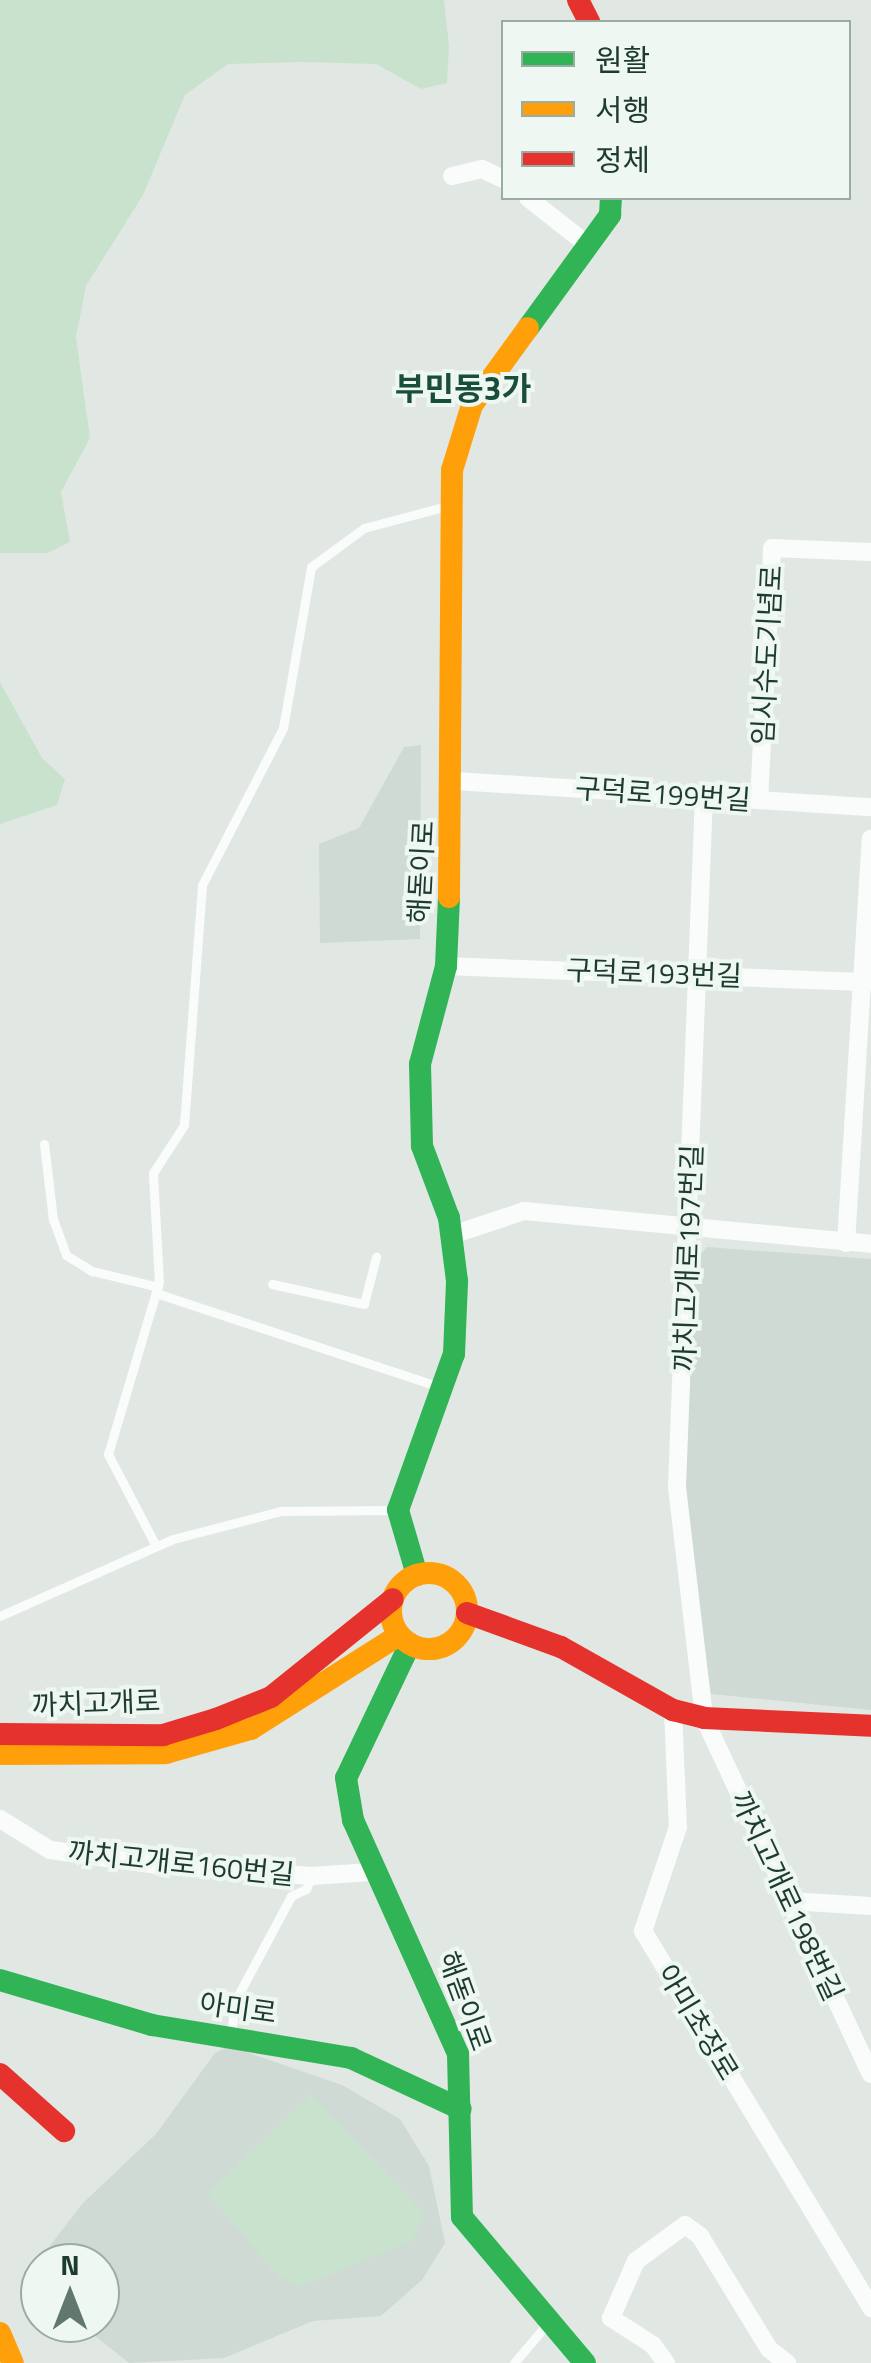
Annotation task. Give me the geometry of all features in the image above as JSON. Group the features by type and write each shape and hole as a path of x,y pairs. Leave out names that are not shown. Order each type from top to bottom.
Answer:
{"street":[{"path":"452,176 482,169 501,178"},
{"path":"531,200 588,245"},
{"name":"해돋이로","path":"398,1510 444,1388 456,1318 452,1235 422,1130 420,1064 446,966 455,781 452,470 472,405 610,215 612,200"},
{"name":"임시수도기념로","path":"759,800 772,548 871,552"},
{"name":"구덕로199번길","path":"455,781 871,807"},
{"name":"까치고개로197번길","path":"704,796 677,1488 704,1718"},
{"path":"846,1243 867,982 871,839"},
{"name":"구덕로193번길","path":"446,966 867,982"},
{"path":"452,1235 524,1211 690,1230 871,1244"},
{"path":"398,1510 417,1575"},
{"path":"417,1575 452,1581 467,1613 561,1647 674,1710 704,1718 871,1726"},
{"path":"405,1640 393,1599 417,1575"},
{"name":"까치고개로","path":"0,1734 163,1735 216,1719 270,1697 393,1599"},
{"path":"0,1754 166,1753 252,1730 347,1670 405,1640 448,1644 467,1613"},
{"name":"해돋이로","path":"405,1640 346,1778 372,1872 420,1960 458,2054 462,2218 585,2363"},
{"path":"347,1670 375,1668 388,1684"},
{"name":"아미초장로","path":"674,1710 678,1827 643,1931 871,2308"},
{"name":"까치고개로198번길","path":"704,1718 871,2074"},
{"name":"까치고개로160번길","path":"0,1819 50,1850 311,1876 372,1872"},
{"path":"790,1901 871,1906"},
{"name":"아미로","path":"0,1980 152,2025 351,2058 461,2109"},
{"path":"0,2074 64,2131"},
{"path":"666,2363 653,2345 611,2318 636,2260 685,2225 700,2236 769,2349 787,2363"},
{"path":"0,2333 13,2363"}],"lane":[{"path":"156,1546 108,1454 157,1290 162,1255 153,1174 184,1125 202,885 283,728 311,567 364,528 452,505"},
{"path":"44,1144 53,1219 66,1255 92,1271 444,1388"},
{"path":"272,1284 364,1304 376,1257"},
{"path":"0,1616 156,1546 281,1511 398,1510"},
{"path":"231,2038 235,2001 291,1896 306,1890 311,1876"},
{"path":"514,2363 548,2321"}],"shaded area":[{"path":"421,745 420,939 320,943 319,844 359,828 404,747"},
{"path":"707,1247 871,1259 871,1710 711,1694 684,1495 695,1260"},
{"path":"229,2046 342,2085 400,2119 429,2166 445,2243 422,2280 381,2316 313,2321 224,2358 129,2363 104,2343 120,2343 120,2243 52,2243 83,2203 156,2134 215,2053"}],"green space":[{"path":"0,0 444,0 449,46 447,83 421,89 376,64 303,62 228,64 185,95 143,195 86,286 76,337 90,438 61,492 70,542 48,553 0,553"},
{"path":"0,682 42,758 65,779 57,805 0,824"},
{"path":"311,2094 425,2214 413,2240 300,2287 277,2275 208,2194"}],"traffic: fast":[{"path":"528,328 610,215 611,200"},
{"path":"417,1575 398,1510 454,1354 457,1281 449,1218 422,1146 420,1064 446,966 449,897"},
{"path":"410,1644 346,1778 353,1820 458,2054 462,2217 585,2363"},
{"path":"0,1980 152,2025 351,2058 461,2109"}],"traffic: slow":[{"path":"449,897 452,470 472,405 528,328"},
{"path":"429,1573 456,1584 467,1611 456,1638 429,1649 402,1638 391,1611 402,1584 429,1573"},
{"path":"0,1754 166,1753 251,1729 399,1635"},
{"path":"0,2333 13,2363"}],"traffic: jam":[{"path":"578,0 588,20"},
{"path":"0,1734 163,1735 216,1719 271,1697 393,1599"},
{"path":"467,1613 561,1647 673,1710 704,1718 871,1726"},
{"path":"0,2074 64,2131"}],"district":[{"name":"부민동3가","path":"463,388"}]}
